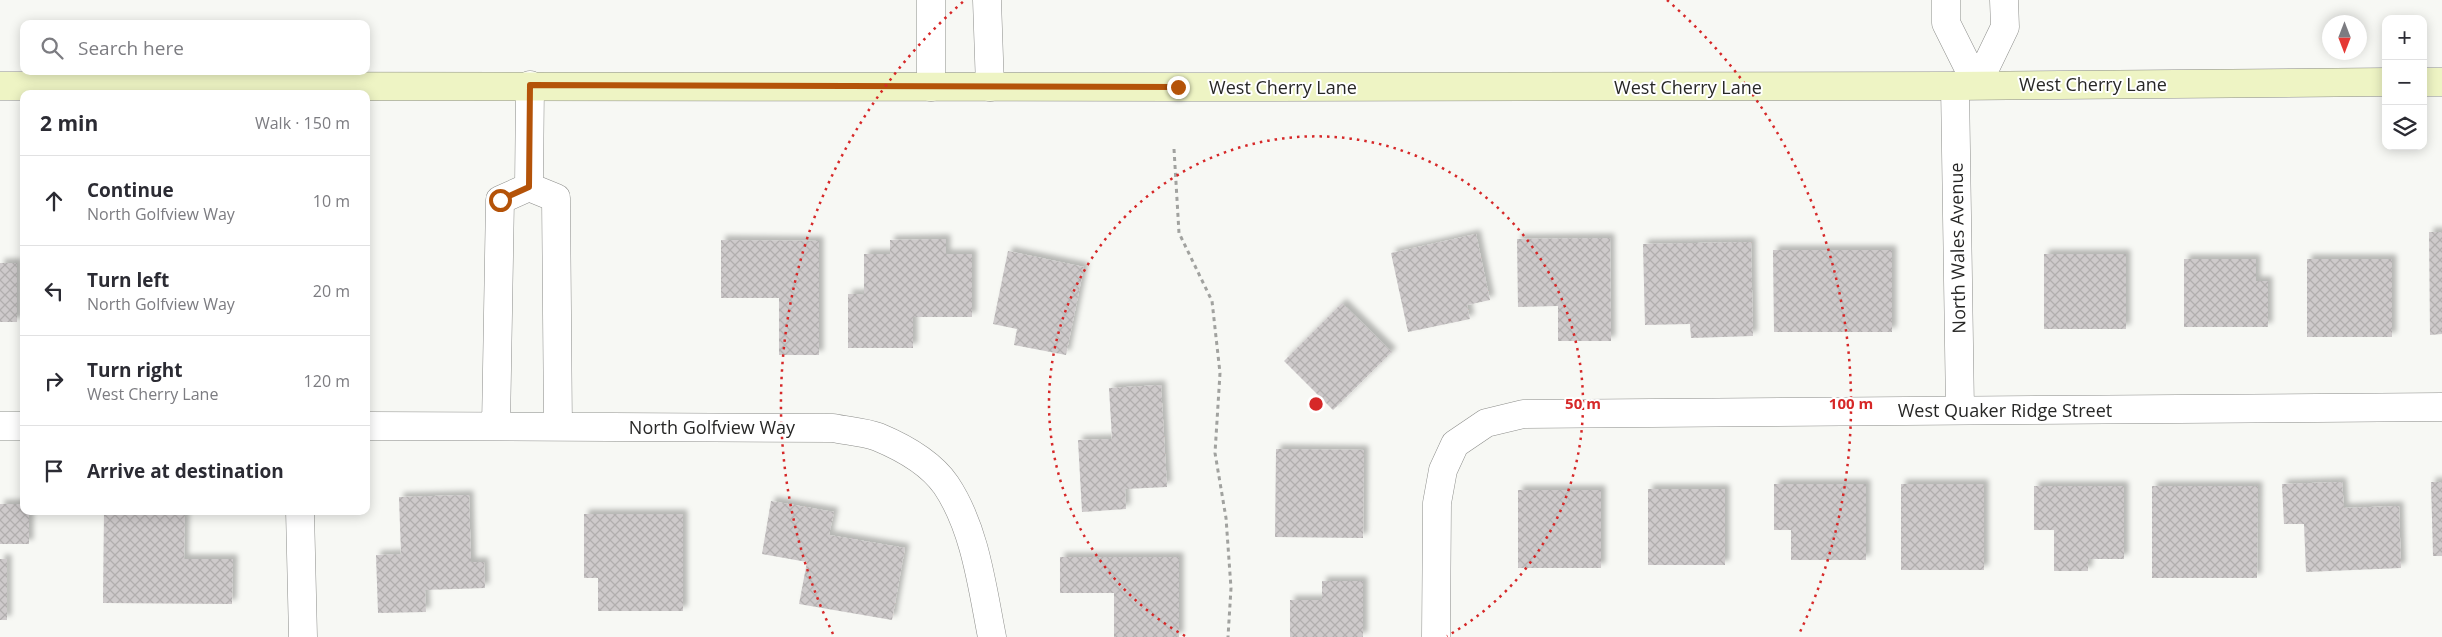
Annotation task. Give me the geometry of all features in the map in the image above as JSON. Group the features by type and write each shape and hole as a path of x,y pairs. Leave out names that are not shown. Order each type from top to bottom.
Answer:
{"main road":[{"name":"West Cherry Lane","path":"0,86 1966,86 2382,82"},
{"path":"2427,82 2442,82"}],"street":[{"path":"931,0 931,87"},
{"path":"987,0 990,87"},
{"name":"North Wales Avenue","path":"1946,0 1946,23 1966,86 1960,410"},
{"name":"North Wales Avenue","path":"1966,86 2005,27 2004,0"},
{"path":"529,187 530,85"},
{"path":"496,426 500,200 529,187 556,198 558,426"},
{"name":"West Quaker Ridge Street","path":"1436,637 1437,503 1442,470 1455,444 1486,422 1523,414 2442,407"},
{"path":"0,426 20,426"},
{"name":"North Golfview Way","path":"370,426 833,428 876,436 916,456 945,484 964,519 976,559 992,637"},
{"path":"300,515 303,637"}],"path":[{"path":"1174,149 1179,233 1212,301 1220,373 1215,454 1226,518 1230,588 1228,637"}],"building":[{"path":"2429,232 2442,232 2442,334 2430,335"},
{"path":"1476,234 1490,300 1467,305 1470,319 1408,332 1391,253"},
{"path":"1610,238 1611,341 1558,341 1558,306 1518,307 1517,239"},
{"path":"946,239 946,254 972,254 972,317 913,317 913,348 848,348 848,294 864,294 864,254 890,254 890,240"},
{"path":"721,240 819,241 819,355 779,355 779,298 721,298"},
{"path":"1751,242 1753,336 1691,338 1690,324 1645,325 1643,244"},
{"path":"1773,250 1892,250 1892,332 1774,332"},
{"path":"1008,251 1084,267 1066,355 1014,345 1017,329 993,324"},
{"path":"2044,254 2126,254 2126,329 2044,329"},
{"path":"2184,259 2256,259 2256,281 2268,281 2268,327 2184,327"},
{"path":"2307,259 2392,259 2392,337 2307,337"},
{"path":"0,263 17,263 17,322 0,322"},
{"path":"1342,303 1392,352 1333,410 1284,361"},
{"path":"1161,385 1167,487 1125,489 1126,509 1082,512 1078,440 1112,439 1109,388"},
{"path":"1276,449 1364,450 1363,538 1275,537"},
{"path":"2342,482 2344,508 2399,506 2401,568 2306,572 2304,524 2284,524 2282,484"},
{"path":"2431,482 2442,482 2442,556 2433,556"},
{"path":"1774,484 1866,484 1866,560 1791,560 1791,530 1774,530"},
{"path":"1901,484 1984,484 1984,570 1901,570"},
{"path":"2034,486 2124,486 2124,559 2088,559 2088,571 2054,571 2054,530 2034,530"},
{"path":"2152,486 2258,486 2257,578 2152,578"},
{"path":"1648,489 1725,489 1725,565 1648,565"},
{"path":"1518,490 1601,490 1601,568 1518,568"},
{"path":"469,495 471,562 484,562 485,588 425,590 426,612 378,613 376,555 401,554 399,497"},
{"path":"771,501 834,512 829,535 905,548 892,620 799,604 807,562 762,554"},
{"path":"0,504 20,504 20,515 29,515 29,544 0,544"},
{"path":"584,514 683,514 683,611 598,611 598,578 584,578"},
{"path":"104,515 185,515 184,559 233,559 232,604 103,603"},
{"path":"1060,557 1179,557 1179,637 1114,637 1114,593 1060,593"},
{"path":"0,559 7,559 7,620 0,620"},
{"path":"1322,581 1363,581 1363,637 1290,637 1290,600 1322,600"}],"route":[{"path":"500,200 529,187 530,85 1178,87"}]}
